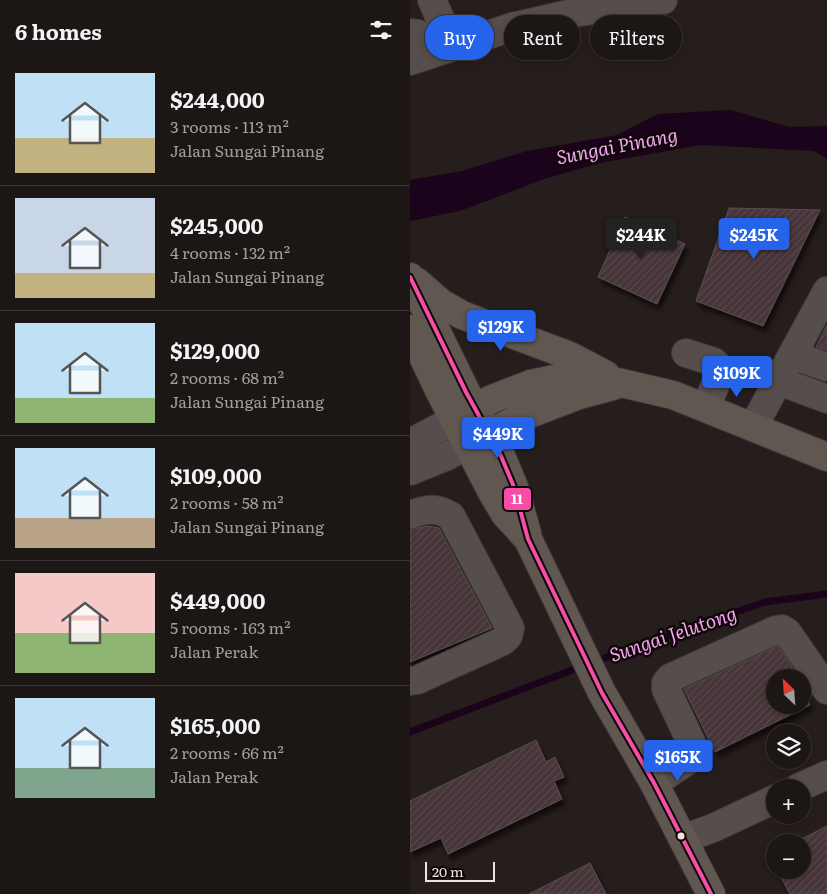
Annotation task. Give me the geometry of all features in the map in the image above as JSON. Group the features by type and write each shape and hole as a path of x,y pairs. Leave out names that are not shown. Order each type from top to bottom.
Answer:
{"main road":[{"path":"410,277 441,303 462,315 570,356 622,384"},
{"path":"410,277 464,414"},
{"path":"410,329 464,414 478,440 502,509 528,539 602,693 654,783 711,894"},
{"path":"464,414 492,399 531,384 564,377 591,376 672,395 827,456"},
{"path":"478,440 519,418 579,395 622,384"}],"street":[{"path":"431,15 432,0"},
{"path":"494,33 570,7 663,0"},
{"path":"410,33 418,34 425,44"},
{"path":"753,427 793,355 819,322 827,291"},
{"path":"686,353 714,362 721,370 706,408"},
{"path":"793,355 827,367"},
{"path":"779,382 827,399"},
{"path":"410,443 464,414"},
{"path":"410,471 447,456 478,440"},
{"path":"410,515 423,510 433,509 442,511 450,516 510,628 508,636 503,641 417,680 410,681"},
{"path":"654,783 693,755 692,744 666,689 666,683 670,678 776,630 782,630 787,632 827,690"},
{"path":"811,782 827,775"},
{"path":"684,839 714,828 766,803"}],"water":[{"name":"Sungai Pinang","path":"731,110 789,127 827,126 827,159 814,151 700,145 600,163 544,179 460,211 410,221 410,180 462,171 527,151 617,135 658,114"}],"building":[{"path":"729,208 820,210 763,326 696,301"},
{"path":"625,217 685,244 657,304 598,277"},
{"path":"827,325 827,350 816,347"},
{"path":"428,526 439,528 492,628 410,662 410,530"},
{"path":"778,646 793,669 766,669 766,714 792,714 772,724 766,724 766,727 715,752 684,689"},
{"path":"536,740 546,762 555,757 564,777 554,781 562,799 448,854 441,838 410,852 410,801"},
{"path":"827,826 827,894 790,894 782,879 811,879 811,834"},
{"path":"590,863 606,894 529,894"}],"waterway":[{"name":"Sungai Jelutong","path":"593,662 765,602 827,594"},
{"name":"Sungai Jelutong","path":"410,732 583,666"}],"transit line":[{"name":"11","path":"410,277 466,392 501,456 514,487 528,539 602,693 654,783 711,894"}]}
